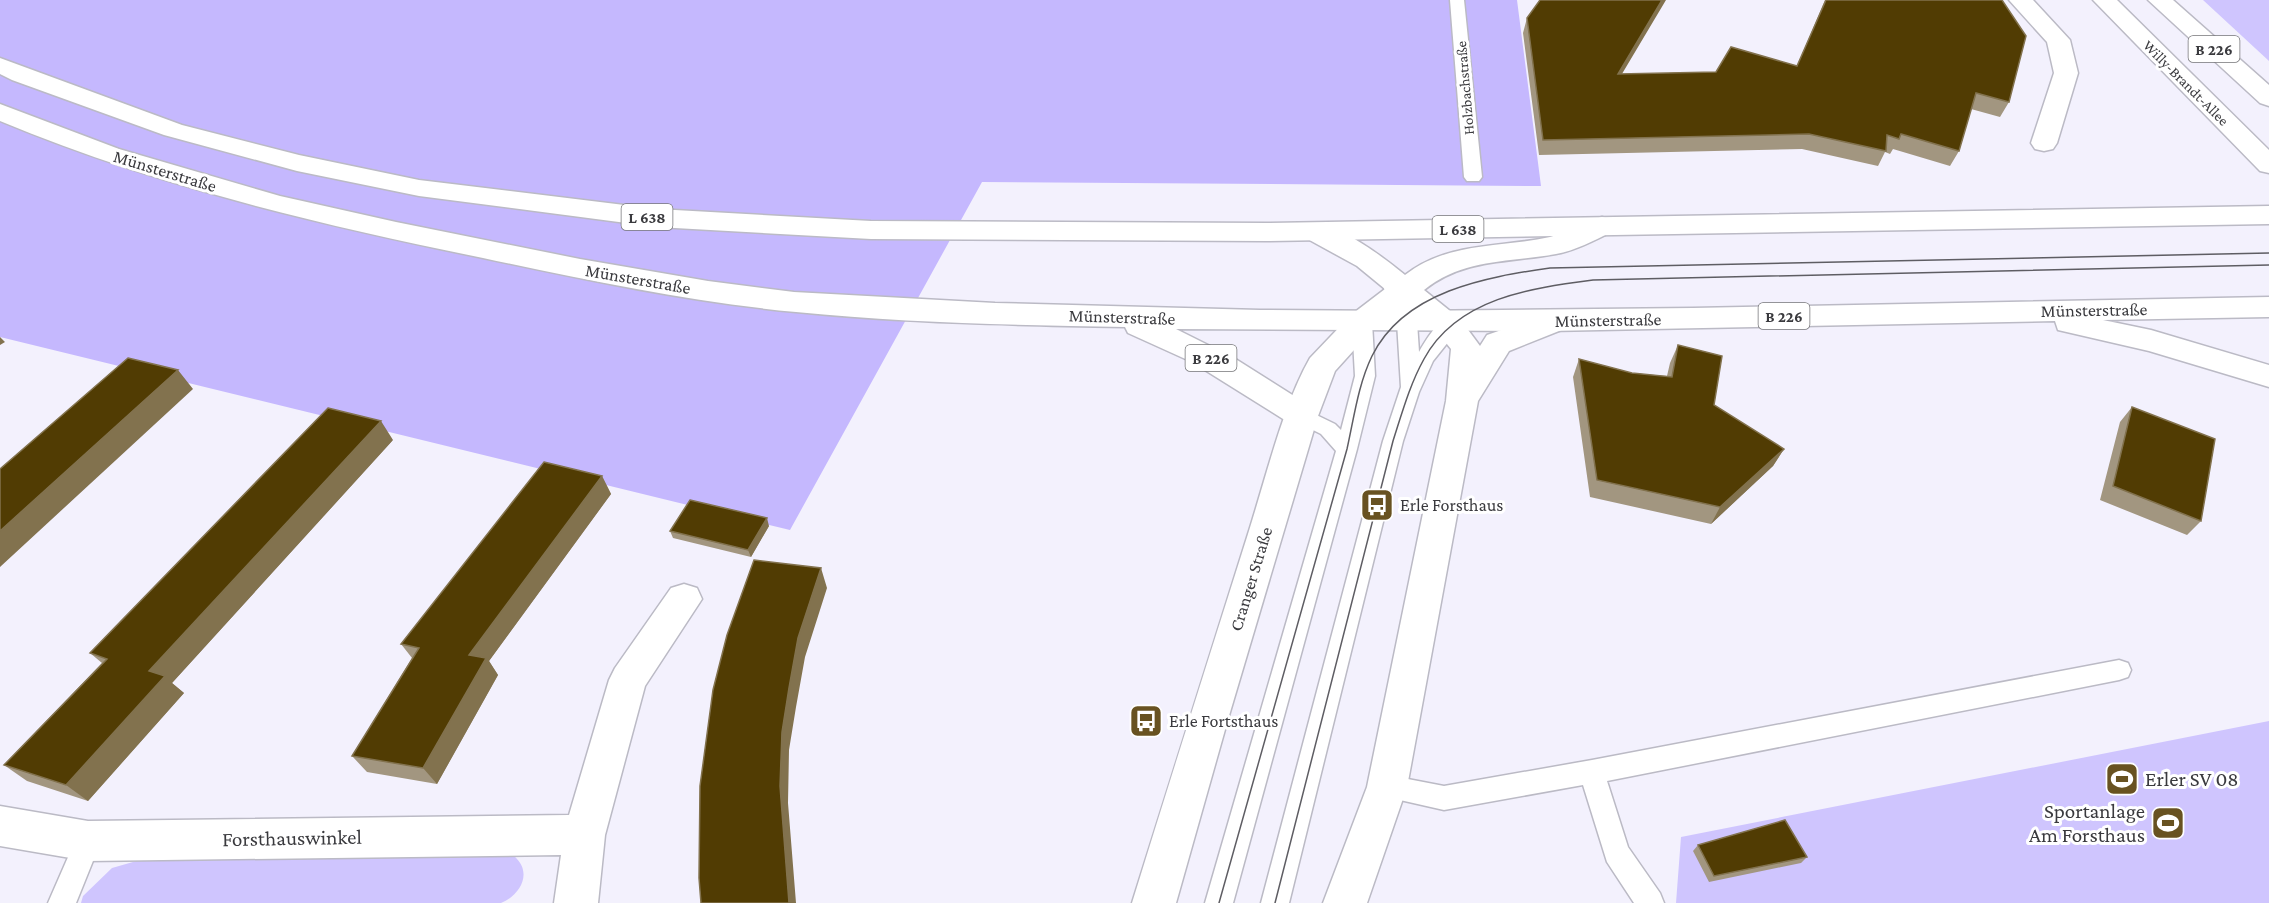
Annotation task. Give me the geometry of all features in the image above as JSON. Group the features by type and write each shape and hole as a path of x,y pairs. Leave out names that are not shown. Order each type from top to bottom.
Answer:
{"main road":[{"path":"2020,0 2058,40 2066,73 2044,143"},
{"name":"Willy-Brandt-Allee","path":"2104,0 2269,165"},
{"name":"B 226","path":"2159,0 2269,98"},
{"name":"L 638","path":"0,64 21,75 173,130 297,164 430,190 657,218 871,230 1314,231 1602,226"},
{"name":"Münsterstraße","path":"0,112 128,160 250,197 388,230 629,280 791,301 889,309 1111,317 1362,322 1399,294 1450,322 1553,322 2269,307"},
{"path":"1314,231 1367,259 1399,294 1431,270 1452,262 1475,255 1556,245 1602,226 2269,215"},
{"path":"2014,311 2151,341 2269,376"},
{"name":"B 226","path":"1111,317 1166,335 1245,378 1302,416"},
{"name":"Cranger Straße","path":"1154,902 1302,416 1321,366 1362,322"},
{"path":"1450,322 1466,348 1462,401"},
{"name":"B 226","path":"1345,903 1387,787 1462,401 1498,343 1553,322"},
{"path":"575,903 585,835 628,680 684,599"},
{"name":"Forsthauswinkel","path":"0,826 88,841 585,835"}],"lane":[{"name":"Holzbachstraße","path":"1457,0 1473,177"},
{"path":"1399,294 1411,387"},
{"path":"1219,903 1347,449 1365,376 1362,322"},
{"path":"1275,903 1393,441 1411,387 1431,347 1450,322"},
{"path":"1302,416 1328,429 1347,449"},
{"path":"1387,787 1444,798 1593,772 2119,670"},
{"path":"1593,772 1616,853 1650,903"},
{"path":"63,903 88,841"}],"shaded area":[{"path":"0,0 1517,0 1541,186 982,182 790,530 0,337"},
{"path":"2203,0 2269,0 2269,61"},
{"name":"Erler SV 08","path":"2269,721 2269,903 1676,903 1681,837"},
{"path":"514,856 520,862 524,876 514,895 501,903 81,903 83,896 112,868 147,858"}],"building":[{"path":"1540,0 1662,0 1618,74 1716,72 1731,47 1797,66 1826,0 2002,0 2026,36 2009,102 1976,93 1959,151 1901,134 1899,139 1887,135 1886,151 1809,134 1543,140 1527,18"},
{"path":"1678,345 1722,356 1714,405 1784,449 1720,507 1597,480 1579,359 1632,373 1672,377"},
{"path":"128,358 178,370 0,531 0,469"},
{"path":"2132,407 2215,439 2201,521 2113,486"},
{"path":"328,408 381,421 149,671 165,676 66,785 4,765 107,659 90,653"},
{"path":"544,462 602,476 469,655 486,658 423,768 352,756 419,648 401,644"},
{"path":"690,500 767,518 748,550 670,531"},
{"path":"754,560 821,568 798,638 782,732 780,786 789,903 701,903 700,786 713,690 727,635"},
{"path":"1785,820 1807,857 1714,876 1698,845"}],"tram line":[{"path":"1219,903 1347,449 1363,378 1372,356 1386,334 1404,316 1426,302 1474,283 1500,276 1550,268 2269,253"},
{"path":"1275,903 1393,441 1410,389 1424,359 1438,338 1476,309 1521,292 1593,280 2269,265"}],"place":[{"name":"Erle Forsthaus","path":"1377,505"},
{"name":"Erle Fortsthaus","path":"1146,721"},
{"name":"Erler SV 08","path":"2122,779"},
{"name":"Sportanlage Am Forsthaus","path":"2168,823"}]}
